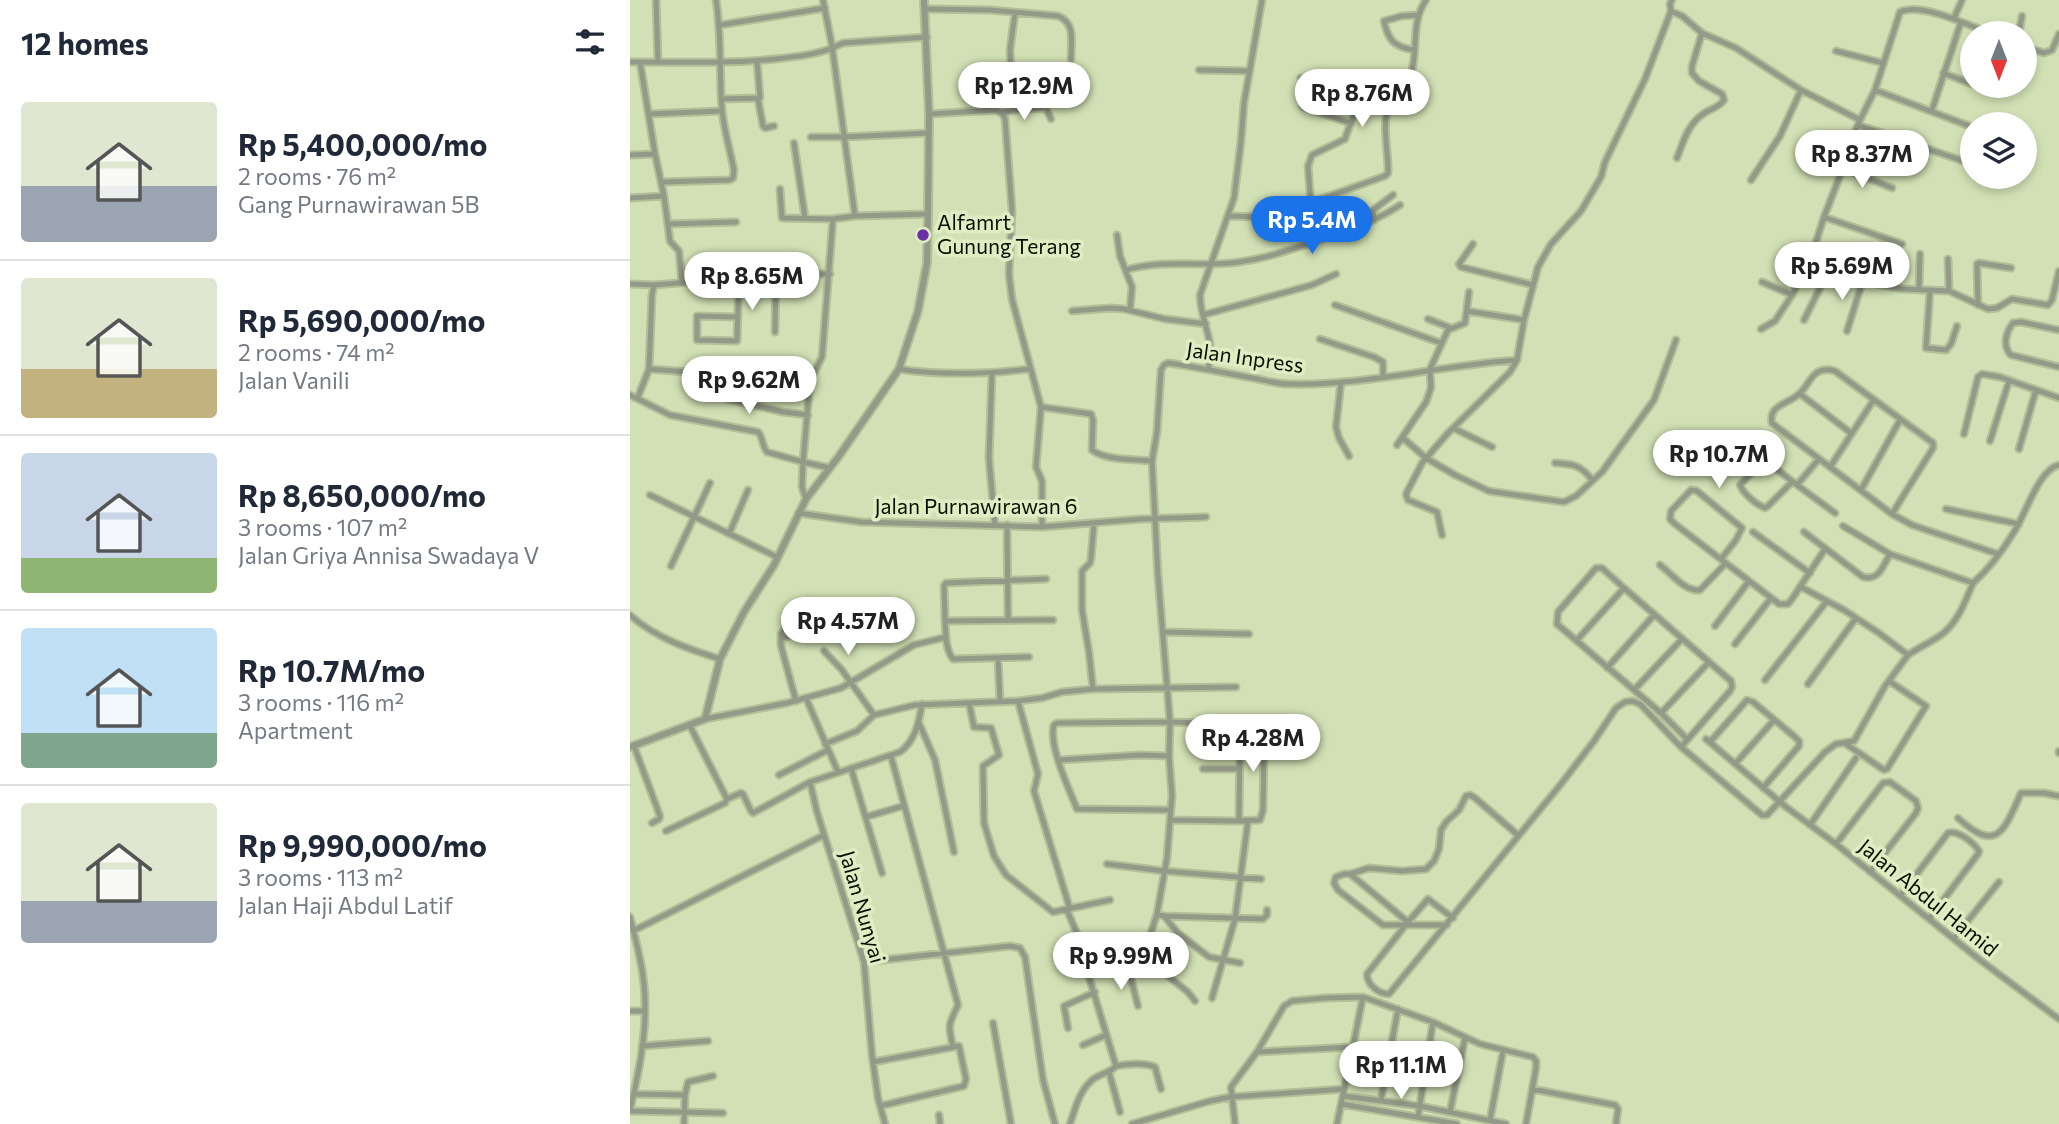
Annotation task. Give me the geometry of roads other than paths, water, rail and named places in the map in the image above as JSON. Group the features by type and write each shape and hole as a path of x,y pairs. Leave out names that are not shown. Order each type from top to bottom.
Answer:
{"street":[{"path":"656,0 658,62"},
{"path":"662,182 733,178 734,170 722,111 722,54 716,0"},
{"path":"823,0 833,50 855,216"},
{"path":"705,719 720,659 744,612 777,557 806,499 900,369 918,311 926,263 928,214 929,114 924,0"},
{"path":"1208,369 1211,342 1200,295 1234,198 1244,103 1262,0"},
{"path":"1310,203 1388,173 1385,150 1387,111 1410,78 1415,28 1426,0"},
{"path":"1442,536 1437,512 1416,504 1406,496 1426,458 1452,428 1510,372 1517,360 1538,267 1551,244 1581,211 1601,177 1605,162 1645,79 1671,11 1672,0"},
{"path":"1954,18 1962,0"},
{"path":"720,25 825,8"},
{"path":"925,9 990,9 1058,16 1066,19 1070,25 1071,59"},
{"path":"1761,330 1774,321 1792,296 1809,264 1848,148 1875,90 1900,12 1915,9 1960,21"},
{"path":"1671,11 1682,16 1702,33 1736,48 1801,90 1859,122 1960,160"},
{"path":"1013,110 1010,50 1015,13"},
{"path":"1414,50 1402,48 1388,37 1384,21 1418,15"},
{"path":"2021,21 2022,16"},
{"path":"1932,110 1960,25"},
{"path":"1677,158 1688,129 1695,120 1722,105 1724,100 1722,94 1699,81 1692,73 1702,33"},
{"path":"2037,51 2044,53 2052,50 2059,34"},
{"path":"630,62 757,61 833,50 843,43 927,37"},
{"path":"1836,51 1883,63"},
{"path":"757,61 761,96 758,99 763,126 774,126"},
{"path":"640,62 670,241 679,251 682,282"},
{"path":"1199,70 1250,71"},
{"path":"1943,73 1960,79"},
{"path":"1301,78 1355,94 1356,106 1345,139 1312,155 1308,166 1312,219 1322,239"},
{"path":"1309,80 1302,100 1303,107 1350,123"},
{"path":"1751,180 1780,136 1801,90"},
{"path":"1875,90 1960,122"},
{"path":"722,99 758,99"},
{"path":"1002,113 1046,108 1051,119"},
{"path":"929,114 996,110 1002,113 1005,119 1012,190 1009,274 1012,299 1041,407 1036,467 1042,481 1042,527"},
{"path":"649,114 722,111"},
{"path":"811,137 929,133"},
{"path":"794,144 806,218"},
{"path":"630,155 655,154"},
{"path":"1843,168 1892,188"},
{"path":"779,189 782,218 833,219 928,214"},
{"path":"1374,220 1373,210 1393,195"},
{"path":"630,198 664,196"},
{"path":"1126,270 1180,263 1255,261 1374,220 1400,205"},
{"path":"1228,216 1312,219"},
{"path":"1824,217 1902,244"},
{"path":"806,499 802,487 810,381 822,357 833,219"},
{"path":"668,224 736,222"},
{"path":"1116,235 1120,256 1132,287 1130,310"},
{"path":"1472,244 1460,264 1461,267 1533,285"},
{"path":"1919,290 1920,254"},
{"path":"1948,259 1949,291"},
{"path":"1809,264 1902,289 1949,291 1978,306 1993,309 2012,299 2048,305 2052,300 2059,271"},
{"path":"1978,306 1977,264 2011,268"},
{"path":"1804,320 1829,270"},
{"path":"630,284 654,285 776,275 830,274"},
{"path":"1203,315 1312,285 1336,274"},
{"path":"775,332 776,275"},
{"path":"738,317 698,316 697,340 737,341 738,317 739,278"},
{"path":"1847,331 1863,280"},
{"path":"1762,282 1792,296"},
{"path":"638,397 649,369 654,285"},
{"path":"1930,290 1926,348 1947,350 1957,326"},
{"path":"1428,319 1451,328 1464,325 1469,292"},
{"path":"1335,306 1441,343"},
{"path":"1072,311 1110,307 1165,319 1206,324"},
{"path":"1467,311 1524,320"},
{"path":"2059,330 2021,322 2013,323 2005,346 2011,355 2059,367"},
{"path":"1397,445 1426,402 1431,388 1430,369 1451,328"},
{"path":"1320,339 1374,357 1382,362 1382,377"},
{"path":"1403,438 1426,458 1489,491 1564,502 1576,496 1602,472 1654,400 1676,340"},
{"name":"Jalan Inpress","path":"1144,957 1157,914 1171,820 1170,722 1152,461 1157,432 1161,370 1164,365 1168,363 1208,369 1286,384 1341,382 1481,362 1517,360"},
{"path":"649,369 714,374"},
{"path":"900,369 944,374 1030,369"},
{"path":"1892,514 1933,445 1931,440 1831,369 1813,375 1800,394 1776,408 1772,414 1772,424 1892,514 1912,525 1998,554"},
{"path":"992,373 989,458 995,525"},
{"path":"1964,434 1980,375 1986,374 2059,398"},
{"path":"1990,441 2009,381"},
{"path":"1341,382 1336,427 1349,456"},
{"path":"2019,449 2036,390"},
{"path":"630,394 670,415 758,432 767,453 830,468"},
{"path":"1800,394 1851,433"},
{"path":"727,398 783,412 808,415"},
{"path":"1830,467 1873,401"},
{"path":"1041,407 1091,414 1094,453 1152,461"},
{"path":"1861,490 1900,420"},
{"path":"1452,428 1492,447"},
{"path":"1752,450 1835,513"},
{"path":"1764,460 1740,485 1760,506 1768,506 1818,460"},
{"path":"1555,463 1583,468 1592,480"},
{"path":"1452,918 1428,899 1367,974 1367,980 1385,995 1389,994 1447,925 1561,784 1616,708 1625,702 1640,704 1681,747 1762,815 1770,813 1825,752 1836,744 1850,743 1857,738 1874,703 1908,655 1950,627 1962,610 1973,583 1998,554 2018,524 2037,487 2050,468 2059,465"},
{"path":"671,566 710,483"},
{"path":"729,534 748,490"},
{"path":"1660,565 1689,588 1700,590 1723,561 1742,528 1697,491 1691,490 1671,511 1670,519 1723,561 1779,604 1788,604 1825,549"},
{"path":"650,495 777,557"},
{"path":"1946,509 2018,524"},
{"name":"Jalan Purnawirawan 6","path":"798,513 861,522 1042,527 1206,517"},
{"path":"1093,689 1082,610 1082,571 1091,559 1094,523"},
{"path":"1007,525 1008,620"},
{"path":"1843,526 1890,554 1973,583"},
{"path":"1753,532 1810,573"},
{"path":"1804,532 1863,577 1872,578 1879,574 1890,554"},
{"path":"1681,747 1732,687 1731,681 1599,567 1561,608 1556,617 1557,624 1661,713 1687,739"},
{"path":"1029,657 953,659 946,637 944,586 946,583 1046,579"},
{"path":"1714,626 1749,581"},
{"path":"1801,587 1856,618 1908,655"},
{"path":"1577,640 1624,588"},
{"path":"1735,644 1771,598"},
{"path":"1765,680 1827,601"},
{"path":"796,701 781,638 782,632 806,606"},
{"path":"630,615 660,637 692,651 720,659"},
{"path":"781,638 813,628 811,622 797,615"},
{"path":"1606,668 1654,615"},
{"path":"1808,684 1856,618"},
{"path":"945,621 1053,620"},
{"path":"1163,632 1249,634"},
{"path":"652,823 660,816 632,747 705,719 796,701 841,688 914,645 946,637"},
{"path":"1634,690 1682,639"},
{"path":"824,651 851,682 874,715"},
{"path":"998,658 1000,701"},
{"path":"1661,713 1709,662"},
{"path":"1845,743 1884,770 1887,769 1926,706 1889,681"},
{"path":"825,744 857,731 874,715 922,704 1018,701 1093,689 1236,687"},
{"path":"806,698 838,772"},
{"name":"Jalan Abdul Hamid","path":"1774,720 1747,700 1708,741 1778,801 2059,1019"},
{"path":"1018,701 1038,772 1034,791 1116,1066"},
{"path":"969,703 974,727 991,729 999,756 986,762 982,771 984,823 994,856 1006,875 1048,910 1055,912 1110,900"},
{"path":"666,831 743,793 753,813 810,782 891,756 906,747 919,723 922,704"},
{"path":"1735,764 1774,720 1799,741 1800,744 1763,788"},
{"path":"919,723 935,760 954,852"},
{"path":"1171,810 1077,809 1055,748 1052,730 1057,723 1235,724 1239,729 1240,745 1239,821"},
{"path":"690,726 727,800"},
{"path":"1171,820 1261,820 1265,753 1262,748 1240,745"},
{"path":"779,775 828,750"},
{"path":"891,756 958,1005 949,1020 953,1047"},
{"path":"1059,760 1169,756"},
{"path":"1810,825 1856,758"},
{"path":"852,768 882,873"},
{"path":"1203,769 1240,769"},
{"name":"Jalan Nunyai","path":"810,782 864,962 873,1062 885,1124"},
{"path":"1836,844 1883,783 1889,782 1916,801 1916,813 1870,872"},
{"path":"1958,818 1986,837 2005,826 2021,793 2059,796"},
{"path":"1447,925 1383,925 1338,890 1334,883 1336,877 1369,868 1402,871 1426,869 1434,861 1439,849 1441,830 1469,795 1518,835"},
{"path":"866,817 903,806"},
{"path":"1212,998 1235,919 1248,821"},
{"path":"1900,896 1948,833 1957,833 1973,844 1979,851 1976,859 1929,919"},
{"path":"634,931 824,835"},
{"path":"1107,864 1261,879"},
{"path":"1350,874 1406,924"},
{"path":"1954,938 1999,882"},
{"path":"1157,914 1263,919 1267,910"},
{"path":"1164,916 1178,933 1209,957 1240,963"},
{"path":"630,917 645,1011 630,1111 723,1113"},
{"path":"864,962 1010,946 1020,948 1025,957 1043,1080 1055,1124"},
{"path":"1088,974 1113,967 1138,973 1144,957 1188,992 1195,1001"},
{"path":"1129,971 1138,1006"},
{"path":"1068,1028 1064,1006 1095,992"},
{"path":"1337,1124 1363,997"},
{"path":"1235,1124 1230,1087 1287,1003 1363,997 1465,1038 1503,1051 1533,1057 1536,1061 1526,1124"},
{"path":"1381,1100 1398,1009"},
{"path":"630,1011 645,1011"},
{"path":"993,1023 1012,1124"},
{"path":"1418,1117 1433,1023"},
{"path":"1083,1045 1106,1035"},
{"path":"1450,1112 1465,1038"},
{"path":"630,1053 641,1049 708,1041"},
{"path":"873,1062 959,1046 966,1079 964,1086 880,1106"},
{"path":"1256,1052 1352,1047"},
{"path":"1490,1120 1503,1051"},
{"path":"1070,1124 1075,1107 1091,1080 1116,1066 1130,1063 1152,1065 1155,1067 1161,1089"},
{"path":"1109,1072 1120,1112"},
{"path":"684,1124 686,1086 689,1080 713,1076"},
{"path":"1532,1089 1615,1105 1618,1109 1616,1124"},
{"path":"1132,1124 1230,1097 1343,1093 1504,1124"},
{"path":"634,1094 685,1095"},
{"path":"1341,1104 1457,1124"},
{"path":"939,1115 940,1124"}],"place":[{"name":"Alfamrt Gunung Terang","path":"923,235"}]}
